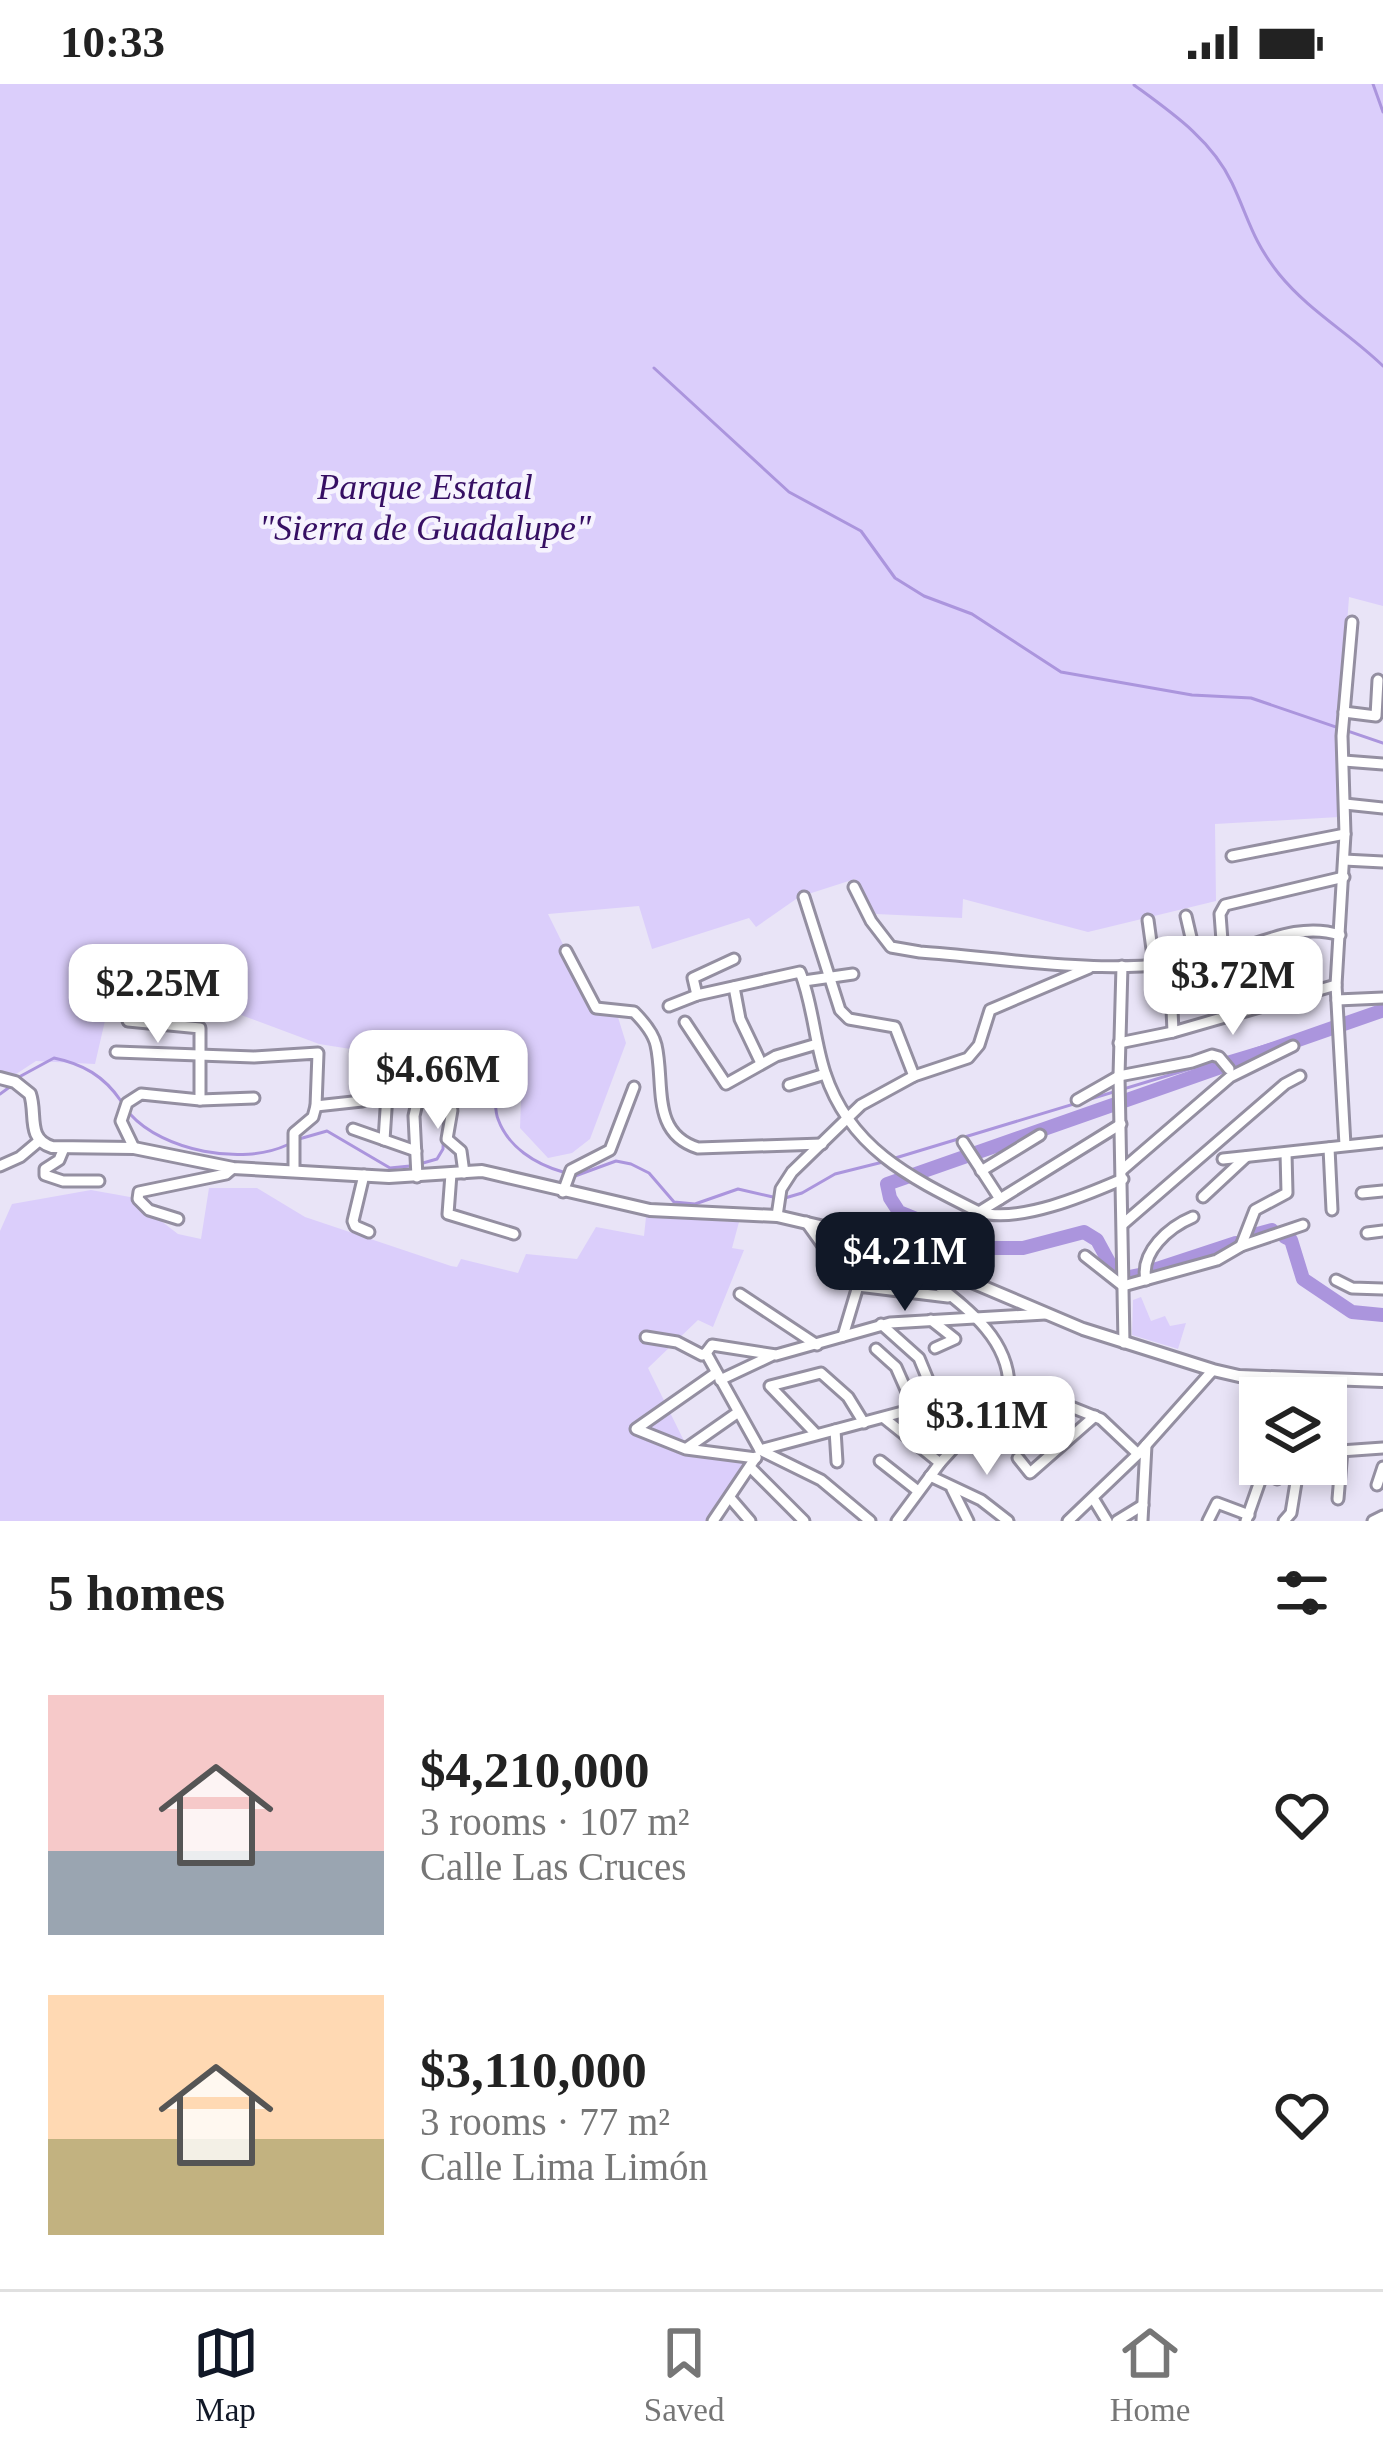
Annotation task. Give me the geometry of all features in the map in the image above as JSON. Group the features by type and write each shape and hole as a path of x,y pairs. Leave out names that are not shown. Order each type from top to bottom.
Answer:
{"street":[{"path":"1345,1145 1336,985 1344,877 1344,712 1352,622"},
{"path":"1344,712 1376,716 1378,680"},
{"path":"1344,761 1383,764"},
{"path":"1345,804 1383,808"},
{"path":"1232,856 1345,834"},
{"path":"1344,860 1383,862"},
{"path":"1223,954 1222,908 1344,877"},
{"path":"854,887 891,947 1122,967 1223,954 1311,929 1340,935"},
{"path":"804,897 840,1010 849,1019 895,1027 914,1076"},
{"path":"1186,916 1196,959"},
{"path":"1148,920 1154,964"},
{"path":"1248,947 1262,1006"},
{"path":"566,951 596,1008 634,1012 652,1034 663,1113 683,1142 698,1148 821,1144"},
{"path":"697,995 693,978 734,958"},
{"path":"1170,963 1173,1032"},
{"path":"777,1216 785,1182 868,1099 975,1052 987,1016 995,1007 1094,965"},
{"path":"1122,967 1124,1343"},
{"path":"669,1006 734,987 854,974"},
{"path":"802,977 825,1074 846,1120 900,1172 992,1216 1066,1204 1122,1174 1230,1076 1293,1046"},
{"path":"1119,1043 1336,985"},
{"path":"734,987 740,1018 761,1063"},
{"path":"1337,1000 1383,998"},
{"path":"128,1021 197,1026 200,1100"},
{"path":"686,1022 726,1084 761,1063 817,1044"},
{"path":"116,1052 201,1057 319,1054 316,1106 309,1122 294,1133 295,1170"},
{"path":"1077,1100 1119,1076 1212,1054 1229,1070"},
{"path":"789,1085 825,1074"},
{"path":"1123,1225 1300,1076"},
{"path":"0,1078 30,1094 39,1141 64,1148 134,1148 233,1168 417,1177 489,1172 661,1211 777,1216 862,1236 1124,1343 1213,1370 1263,1377"},
{"path":"316,1106 362,1101 388,1079 384,1140"},
{"path":"417,1177 414,1117 422,1080"},
{"path":"563,1192 571,1170 610,1150 634,1087"},
{"path":"134,1148 121,1114 135,1095 254,1098"},
{"path":"452,1110 447,1136 462,1152 448,1214 514,1234"},
{"path":"979,1213 1121,1124"},
{"path":"353,1129 416,1151"},
{"path":"981,1171 1040,1136"},
{"path":"0,1166 39,1141"},
{"path":"963,1142 1000,1199"},
{"path":"1223,1159 1383,1142"},
{"path":"64,1148 59,1160 44,1169 45,1175 63,1181 99,1181"},
{"path":"1329,1148 1332,1210"},
{"path":"1240,1246 1256,1210 1287,1193 1286,1153"},
{"path":"1203,1198 1246,1157"},
{"path":"178,1219 149,1210 138,1199 139,1192 226,1174 233,1168"},
{"path":"364,1175 353,1221 369,1232"},
{"path":"1362,1192 1383,1190"},
{"path":"1146,1280 1146,1260 1172,1227 1193,1217"},
{"path":"806,1222 826,1250 853,1264"},
{"path":"1123,1286 1217,1260 1240,1246 1303,1225"},
{"path":"1367,1233 1383,1232"},
{"path":"899,1252 977,1318 1003,1360 1009,1386"},
{"path":"1085,1256 1123,1286"},
{"path":"1336,1280 1352,1288 1383,1289"},
{"path":"843,1336 857,1286 954,1297"},
{"path":"740,1294 817,1345"},
{"path":"870,1521 821,1480 755,1459 686,1449 636,1429 718,1376 771,1355 881,1324 1048,1314"},
{"path":"932,1320 956,1339 935,1348"},
{"path":"881,1324 919,1358 938,1404"},
{"path":"646,1337 706,1353 755,1459 804,1521"},
{"path":"706,1353 712,1346 771,1355"},
{"path":"876,1349 896,1367 915,1410"},
{"path":"1069,1521 1213,1370"},
{"path":"816,1434 770,1386 821,1373 848,1397 864,1423"},
{"path":"1347,1380 1383,1381"},
{"path":"712,1521 755,1459 816,1434 1011,1383 1095,1416 1142,1449"},
{"path":"897,1521 940,1463 1009,1386"},
{"path":"686,1449 737,1413"},
{"path":"1018,1458 1028,1474 1095,1416"},
{"path":"884,1418 940,1463"},
{"path":"835,1430 837,1462"},
{"path":"1347,1450 1383,1448"},
{"path":"1142,1449 1142,1521"},
{"path":"880,1461 918,1491"},
{"path":"1377,1486 1383,1467"},
{"path":"930,1476 981,1500 1008,1521"},
{"path":"1208,1521 1217,1503 1247,1518 1259,1485"},
{"path":"1284,1521 1291,1513 1296,1485"},
{"path":"1338,1499 1339,1485"},
{"path":"952,1489 968,1521"},
{"path":"981,1500 991,1490"},
{"path":"1093,1498 1107,1521"},
{"path":"730,1499 750,1521"},
{"path":"1117,1521 1143,1504"},
{"path":"908,1507 916,1521"},
{"path":"1373,1521 1383,1516"}],"green space":[{"name":"Parque Estatal \"Sierra de Guadalupe\"","path":"0,84 1383,84 1383,606 1349,597 1339,734 1339,817 1215,824 1216,901 1088,932 963,899 962,918 876,914 855,879 799,897 756,927 749,918 652,949 639,906 548,914 591,1001 617,1014 626,1043 590,1139 572,1153 548,1158 520,1128 527,1083 504,1066 442,1080 401,1057 319,1044 233,1012 107,1012 95,1064 36,1061 5,1077 0,1086"},
{"path":"209,1188 257,1188 305,1217 451,1266 457,1267 461,1259 518,1273 526,1254 577,1259 596,1227 644,1236 646,1217 739,1222 732,1248 744,1250 713,1327 698,1320 648,1368 690,1453 751,1460 710,1521 0,1521 0,1231 12,1204 91,1190 130,1197 178,1234 201,1239"},
{"path":"1141,1297 1151,1321 1165,1316 1170,1326 1186,1323 1178,1349 1132,1335 1133,1300"}],"waterway":[{"path":"1373,84 1383,112"},
{"path":"1134,85 1213,153 1279,274 1383,366"},
{"path":"654,368 789,492 861,531 895,578 924,596 972,614 1061,672 1192,695 1251,698 1383,743"},
{"path":"1225,1058 1381,1011"},
{"path":"1116,1275 1097,1240 1084,1232 1023,1248 988,1248 899,1212 887,1184 1381,1011"},
{"path":"19,1077 54,1058 92,1072 121,1101"},
{"path":"892,1159 1216,1061"},
{"path":"423,1163 437,1159 443,1149 445,1090 460,1080 477,1077 491,1086 498,1119 516,1146 563,1172"},
{"path":"0,1094 11,1086"},
{"path":"130,1114 162,1137 204,1151 248,1154 287,1145"},
{"path":"299,1139 327,1131 390,1168 410,1166"},
{"path":"575,1176 616,1161 649,1173 674,1202 695,1204 738,1189 773,1197"},
{"path":"785,1198 835,1174 883,1162"},
{"path":"1250,1236 1272,1230"},
{"path":"1285,1237 1291,1240 1303,1279 1352,1312 1383,1315"},
{"path":"1151,1271 1236,1243"},
{"path":"1129,1277 1139,1275"}]}
